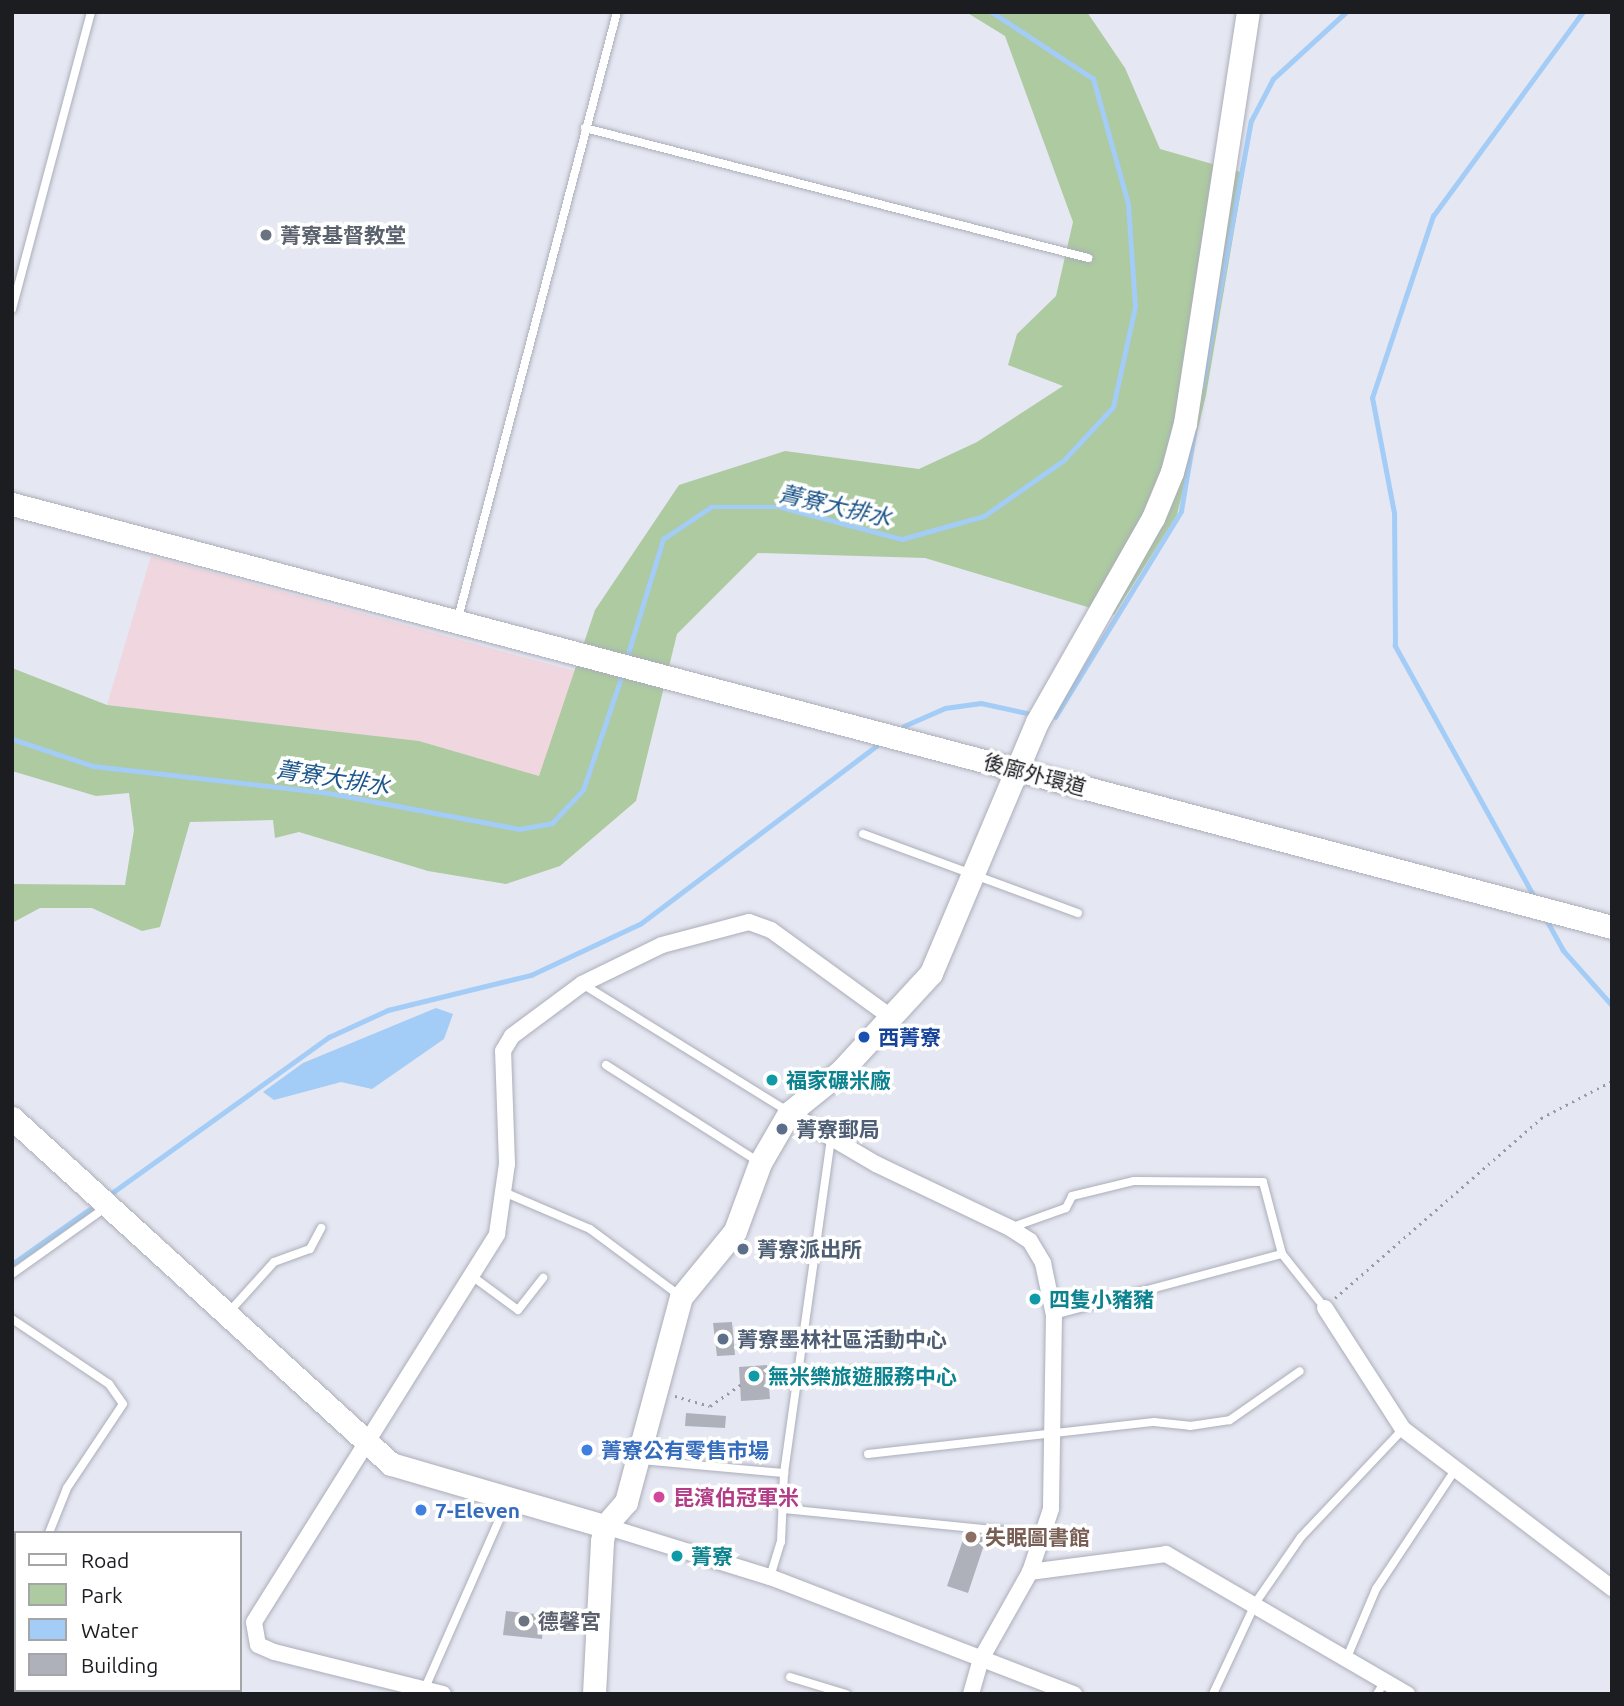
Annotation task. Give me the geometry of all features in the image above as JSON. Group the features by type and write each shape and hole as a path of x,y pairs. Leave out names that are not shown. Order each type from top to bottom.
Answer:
{"street":[{"path":"594,1694 605,1526 626,1502 681,1297 735,1231 760,1163 789,1113 892,1018 931,973 1014,769 1153,518 1172,472 1185,422 1248,12"},
{"name":"後廍外環道","path":"12,504 1601,924"},
{"path":"443,1694 274,1652 253,1634 265,1598 366,1447 497,1234 506,1193 503,1051 512,1036 582,984 662,945 749,922 771,930 892,1018"},
{"path":"789,1113 1010,1228 1030,1241 1043,1263 1054,1315 1055,1433 1044,1535 1030,1572 981,1659 971,1694"},
{"path":"12,1118 227,1314 366,1447 432,1481 605,1526 770,1577 1074,1694"},
{"path":"1325,1308 1403,1429 1612,1588"},
{"path":"1030,1572 1113,1556 1166,1554 1256,1602 1348,1656 1381,1687 1407,1694"}],"lane":[{"path":"12,309 92,12"},
{"path":"458,621 617,12"},
{"path":"585,128 1088,258"},
{"path":"863,834 971,871 1078,913"},
{"path":"582,984 789,1113"},
{"path":"606,1065 760,1163"},
{"path":"770,1577 783,1509 784,1473 802,1376 831,1137"},
{"path":"1010,1228 1066,1208 1072,1196 1134,1181 1263,1182 1282,1254 1325,1308"},
{"path":"506,1193 590,1229 681,1297"},
{"path":"12,1273 108,1206"},
{"path":"227,1314 274,1262 310,1249 321,1228"},
{"path":"1054,1315 1282,1254"},
{"path":"472,1276 518,1310 542,1278"},
{"path":"12,1319 109,1384 123,1404 67,1488 50,1531"},
{"path":"802,1376 875,1370 943,1377"},
{"path":"868,1454 1055,1433 1230,1420 1300,1371"},
{"path":"1213,1694 1256,1602 1301,1537 1403,1429"},
{"path":"639,1460 784,1473"},
{"path":"1348,1656 1376,1589 1455,1470"},
{"path":"415,1689 509,1499"},
{"path":"783,1509 1044,1535"},
{"path":"790,1677 846,1694"}],"path":[{"path":"1325,1308 1541,1118 1612,1081"},
{"path":"655,1388 710,1406 740,1385"}],"shaded area":[{"path":"151,556 578,672 539,776 419,741 107,705"}],"green space":[{"path":"966,12 1087,12 1125,68 1160,149 1244,173 1206,395 1177,515 1114,615 925,558 758,553 677,634 636,801 560,866 506,884 428,871 299,832 275,838 273,820 190,822 160,927 142,931 92,908 40,908 12,923 12,884 125,885 134,830 129,793 96,796 12,771 12,668 107,705 419,741 539,776 595,610 679,485 785,451 919,469 977,442 1063,386 1008,365 1017,334 1056,296 1073,222 1005,36"}],"water":[{"path":"436,1008 453,1014 444,1039 372,1089 341,1082 274,1100 263,1092 303,1063"}],"building":[{"name":"菁寮墨林社區活動中心","path":"732,1322 735,1355 717,1356 713,1323"},
{"name":"無米樂旅遊服務中心","path":"767,1365 770,1399 741,1401 739,1367"},
{"path":"686,1413 726,1416 725,1428 685,1426"},
{"path":"965,1534 987,1536 968,1593 947,1586"},
{"name":"德馨宮","path":"506,1611 544,1615 542,1639 503,1635"}],"waterway":[{"name":"菁寮大排水","path":"626,660 663,539 711,507 781,507 902,539 984,516 1064,460 1113,407 1135,307 1128,204 1093,79 991,12"},
{"path":"1202,387 1251,121 1273,79 1346,12"},
{"path":"1534,897 1395,646 1394,513 1372,398 1433,216 1583,12"},
{"path":"1055,717 1181,511 1194,433"},
{"name":"菁寮大排水","path":"12,739 93,766 329,793 519,829 552,823 583,790 623,672"},
{"path":"904,726 945,708 981,703 1027,713"},
{"path":"109,1195 329,1037 388,1010 531,975 640,924 876,746"},
{"path":"1545,917 1563,950 1612,1005"},
{"path":"12,1264 90,1209"}],"place":[{"name":"菁寮基督教堂","path":"266,235"},
{"name":"西菁寮","path":"864,1037"},
{"name":"福家碾米廠","path":"772,1080"},
{"name":"菁寮郵局","path":"782,1129"},
{"name":"菁寮派出所","path":"743,1249"},
{"name":"四隻小豬豬","path":"1035,1299"},
{"name":"菁寮墨林社區活動中心","path":"723,1339"},
{"name":"無米樂旅遊服務中心","path":"754,1376"},
{"name":"菁寮公有零售市場","path":"587,1450"},
{"name":"昆濱伯冠軍米","path":"659,1497"},
{"name":"7-Eleven","path":"421,1510"},
{"name":"失眠圖書館","path":"971,1537"},
{"name":"菁寮","path":"677,1556"},
{"name":"德馨宮","path":"524,1621"}]}
